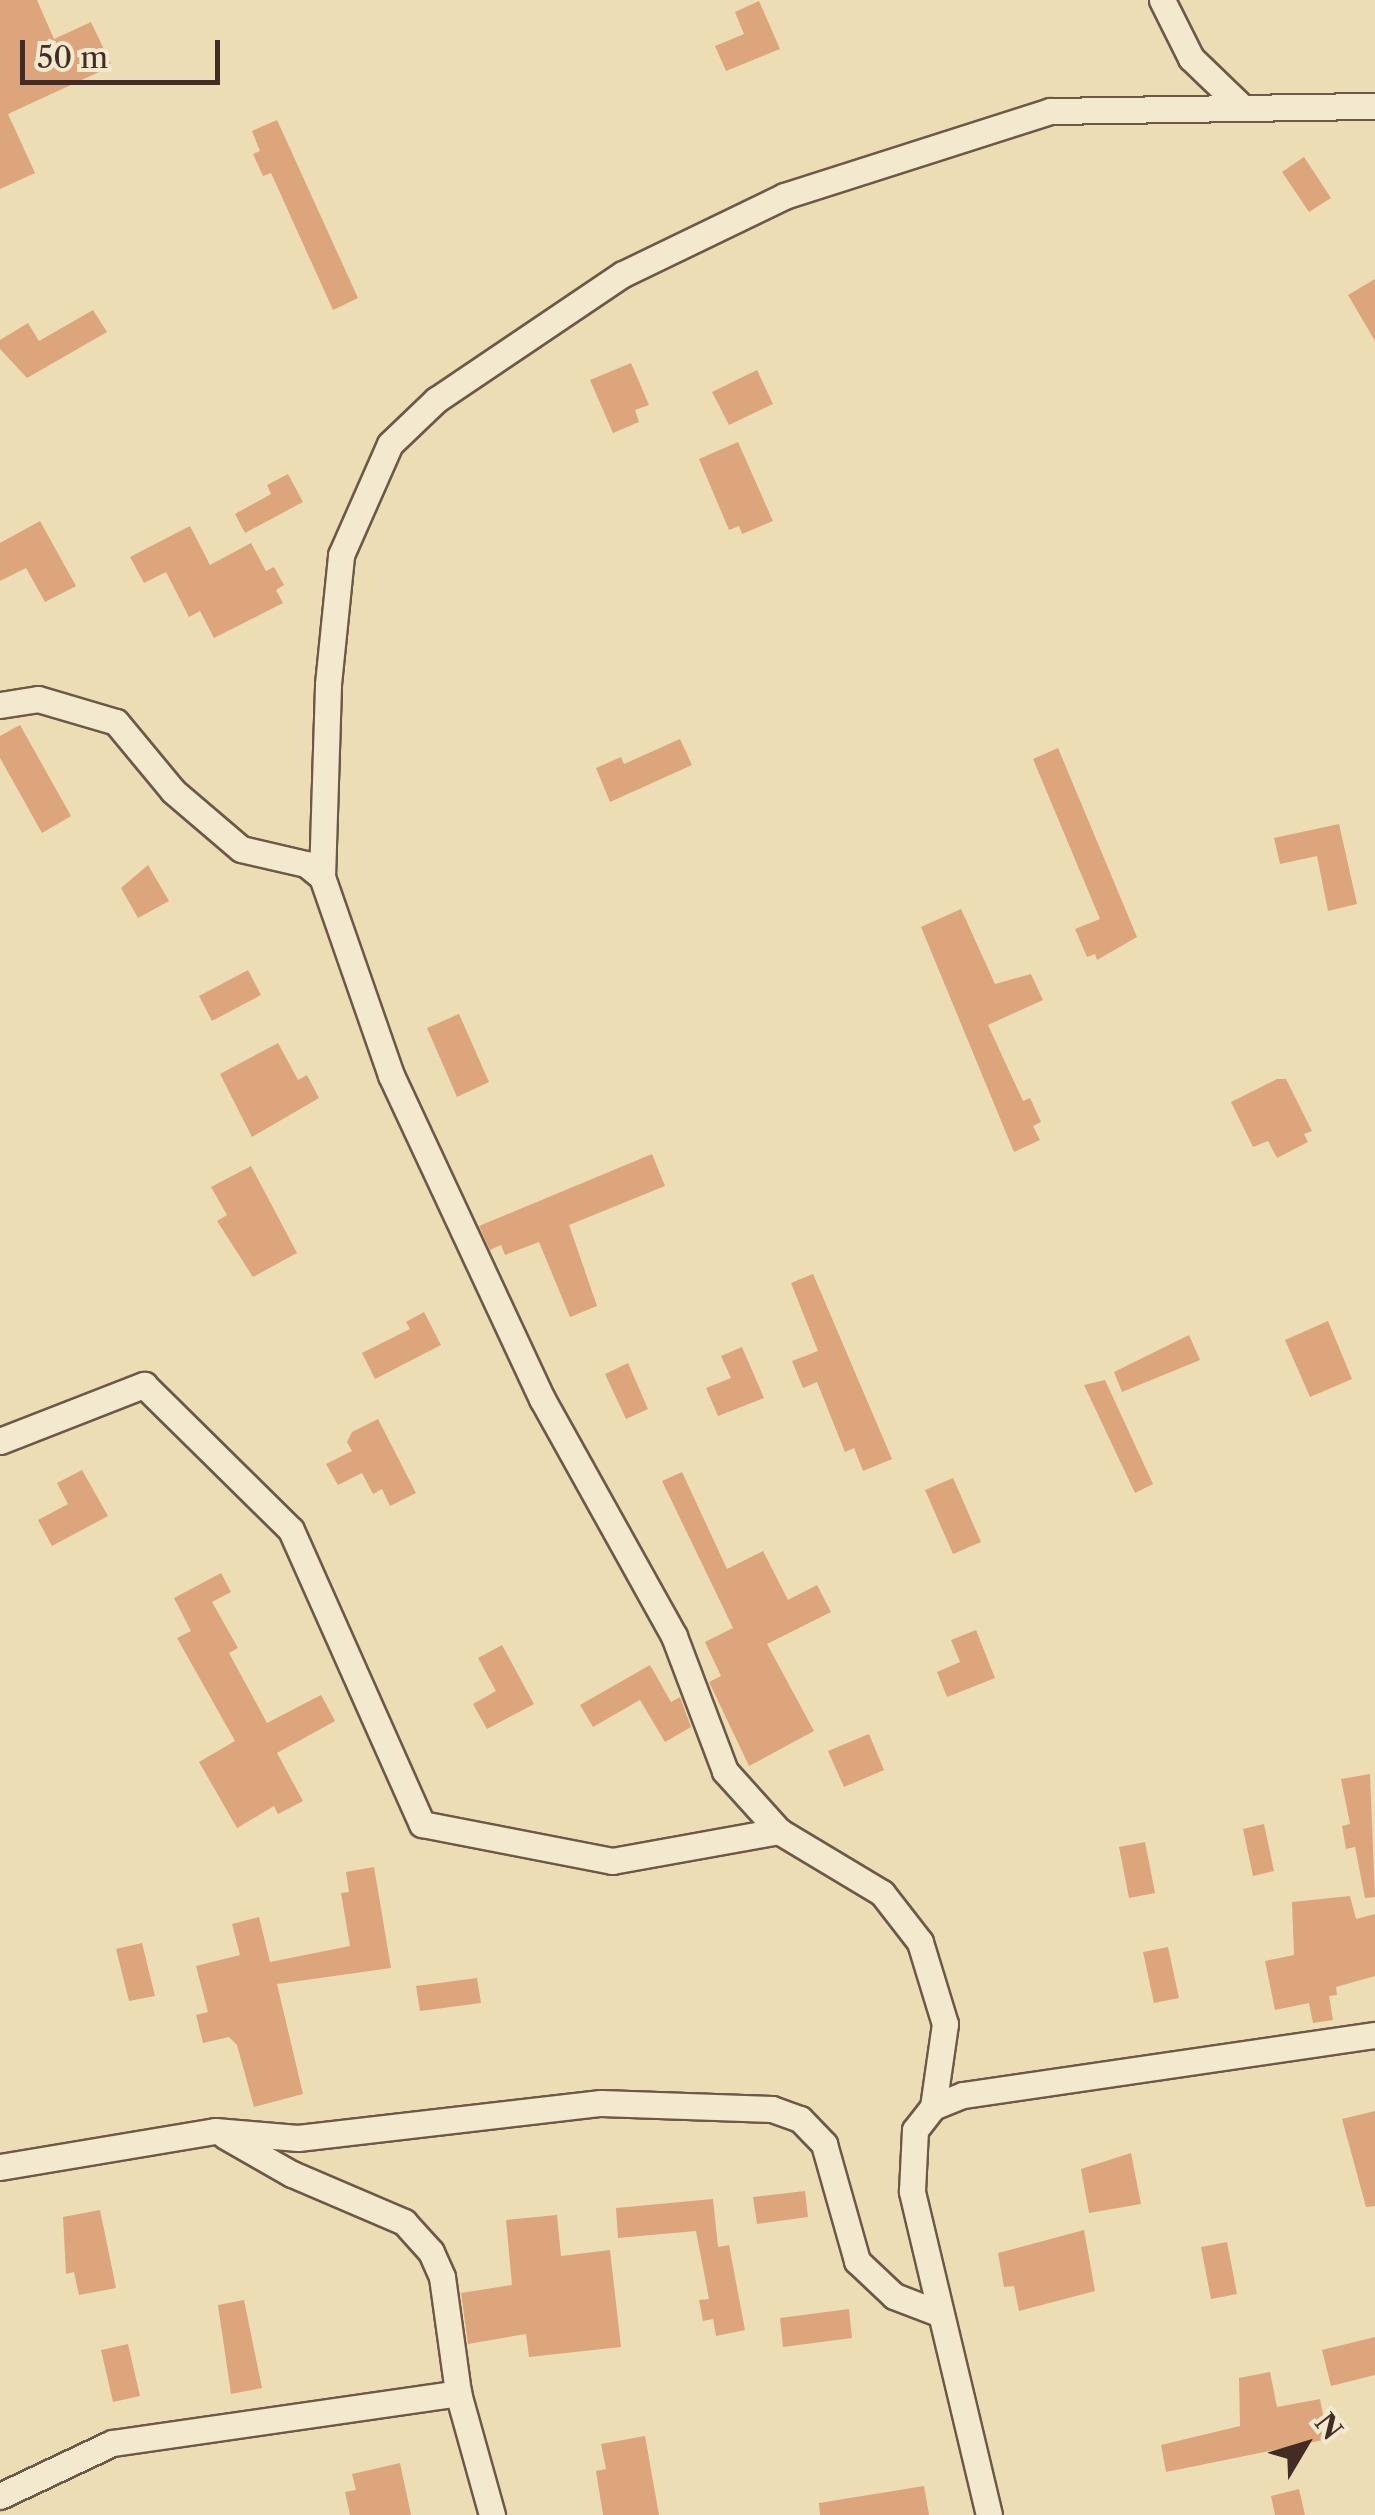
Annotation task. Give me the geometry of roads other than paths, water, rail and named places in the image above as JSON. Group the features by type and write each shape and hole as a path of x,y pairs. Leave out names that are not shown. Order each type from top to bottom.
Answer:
{"street":[{"path":"1162,0 1192,58 1244,108"},
{"path":"988,2515 912,2191 914,2130 932,2107 945,2024 920,1942 882,1893 779,1831 725,1771 674,1636 542,1399 391,1075 322,877 328,684 341,555 390,444 436,400 622,274 784,196 1050,110 1375,106"},
{"path":"0,705 38,699 116,722 173,791 241,849 306,864 322,877"},
{"path":"0,1441 144,1385 291,1530 422,1824 612,1861 779,1831"},
{"path":"932,2107 964,2095 1375,2035"},
{"path":"0,2167 215,2131 298,2138 601,2103 772,2109 800,2119 824,2144 857,2262 894,2296 938,2313"},
{"path":"215,2131 292,2174 404,2222 419,2236 442,2278 458,2394 492,2515"},
{"path":"0,2496 112,2442 458,2394"}]}
